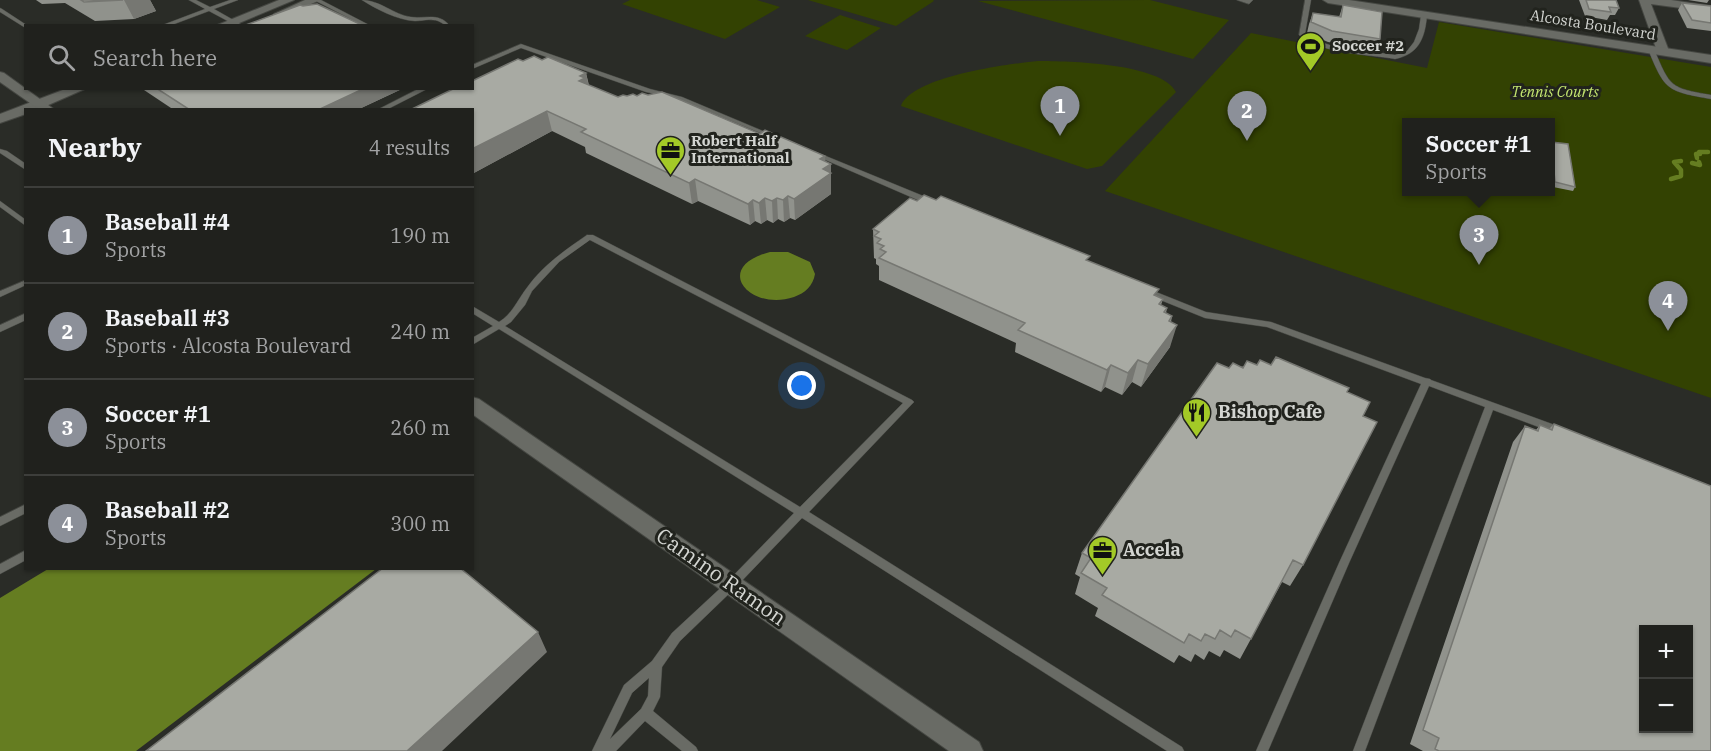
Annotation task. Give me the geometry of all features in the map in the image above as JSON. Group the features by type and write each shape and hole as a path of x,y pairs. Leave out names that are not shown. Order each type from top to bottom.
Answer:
{"street":[{"path":"237,23 289,0"},
{"path":"255,24 316,0"},
{"name":"Alcosta Boulevard","path":"1328,0 1658,48 1711,50"},
{"name":"Alcosta Boulevard","path":"1404,0 1711,59"},
{"path":"1658,48 1646,0 1711,9"},
{"path":"0,76 45,107 77,90"},
{"path":"0,107 44,90"},
{"path":"0,119 24,113"},
{"name":"Camino Ramon","path":"474,405 970,751"}],"lane":[{"path":"192,0 237,23"},
{"path":"167,24 235,0"},
{"path":"316,0 365,24"},
{"path":"365,0 409,18 436,18 444,20 447,24"},
{"path":"1240,0 1250,0"},
{"path":"1308,0 1302,35 1307,40 1328,46 1395,57 1412,51 1421,37 1424,15"},
{"path":"0,10 24,25"},
{"path":"474,67 521,46 648,91 680,98 786,142"},
{"path":"1658,48 1664,82 1679,91 1711,97"},
{"path":"537,60 548,55"},
{"path":"384,108 422,90"},
{"path":"0,151 5,152 24,166"},
{"path":"807,151 941,206"},
{"path":"0,203 24,222"},
{"path":"474,341 508,320 533,284 556,260 590,237 909,402 731,585 676,637 656,665 628,689 598,751"},
{"path":"0,294 24,283"},
{"path":"1139,288 1205,315 1268,324 1573,436"},
{"path":"474,310 802,513 1178,751"},
{"path":"0,329 24,317"},
{"path":"1262,751 1427,381"},
{"path":"1359,751 1490,406"},
{"path":"0,522 24,509"},
{"path":"0,569 24,555"},
{"path":"607,751 645,713 654,698 656,665"},
{"path":"645,713 692,751"}],"green space":[{"path":"630,0 757,0 780,7 725,39 622,4"},
{"path":"808,0 933,0 934,1 896,26"},
{"path":"1150,0 1229,20 1193,59 978,1"},
{"path":"840,15 881,28 847,50 805,36"},
{"name":"Tennis Courts","path":"1439,22 1711,67 1711,398 1105,191 1251,33 1427,68"},
{"path":"1038,61 1091,63 1134,69 1167,82 1176,92 1102,166 1087,169 901,106 909,96 942,79 963,73"}],"shaded area":[{"path":"770,252 788,252 810,262 815,274 808,288 794,297 778,300 763,298 743,286 740,277 743,267 752,259"},
{"path":"46,570 375,570 136,751 0,751 0,598"}],"building":[{"path":"81,0 123,0 84,2"},
{"path":"1586,0 1616,0 1619,8 1609,7 1611,12 1589,9"},
{"path":"1682,3 1711,6 1711,23 1692,20"},
{"path":"317,4 360,24 248,24 300,5"},
{"path":"1343,5 1382,12 1380,39 1332,31 1311,22 1313,13 1341,17"},
{"path":"534,56 542,60 548,57 586,73 580,76 585,78 579,81 618,97 662,92 760,134 765,130 825,156 820,159 831,164 823,169 831,173 794,199 788,196 783,200 777,198 772,201 765,198 759,203 753,200 748,204 695,179 689,183 581,132 586,129 547,111 474,148 474,108 414,108 451,90 474,90 474,80 518,59 523,61"},
{"path":"159,90 361,90 322,108 187,108"},
{"path":"1555,142 1568,144 1575,187 1555,182"},
{"path":"924,195 936,200 941,196 1090,256 1086,260 1159,289 1154,295 1163,299 1159,304 1167,308 1164,312 1172,316 1169,321 1177,325 1148,364 1138,360 1128,373 1111,365 1107,370 1018,330 1025,323 879,258 886,252 880,249 884,246 877,243 881,239 874,236 879,232 873,229 910,198 917,201"},
{"path":"1276,357 1349,388 1347,392 1370,402 1363,416 1377,422 1303,565 1293,560 1251,639 1235,630 1231,637 1220,630 1215,639 1205,634 1201,641 1189,634 1184,643 1102,595 1107,588 1081,573 1091,558 1082,553 1217,363 1229,368 1233,363 1243,368 1247,361 1257,365 1260,360 1271,365"},
{"path":"1554,424 1711,486 1711,751 1439,751 1435,749 1439,738 1423,730 1525,426 1538,431 1540,425 1552,430"},
{"path":"380,570 462,570 538,632 407,751 146,751"}],"waterway":[{"path":"1697,158 1696,154 1700,154 1699,152 1708,152"},
{"path":"1671,179 1681,176 1681,170 1674,162 1681,161"},
{"path":"1692,163 1700,165 1699,162"}],"place":[{"name":"Soccer #2","path":"1311,72"},
{"name":"Baseball #4","path":"1060,136"},
{"name":"Baseball #3","path":"1247,141"},
{"name":"Robert Half International","path":"670,176"},
{"name":"Soccer #1","path":"1479,265"},
{"name":"Baseball #2","path":"1668,331"},
{"name":"Bishop Cafe","path":"1197,438"},
{"name":"Accela","path":"1102,576"}]}
